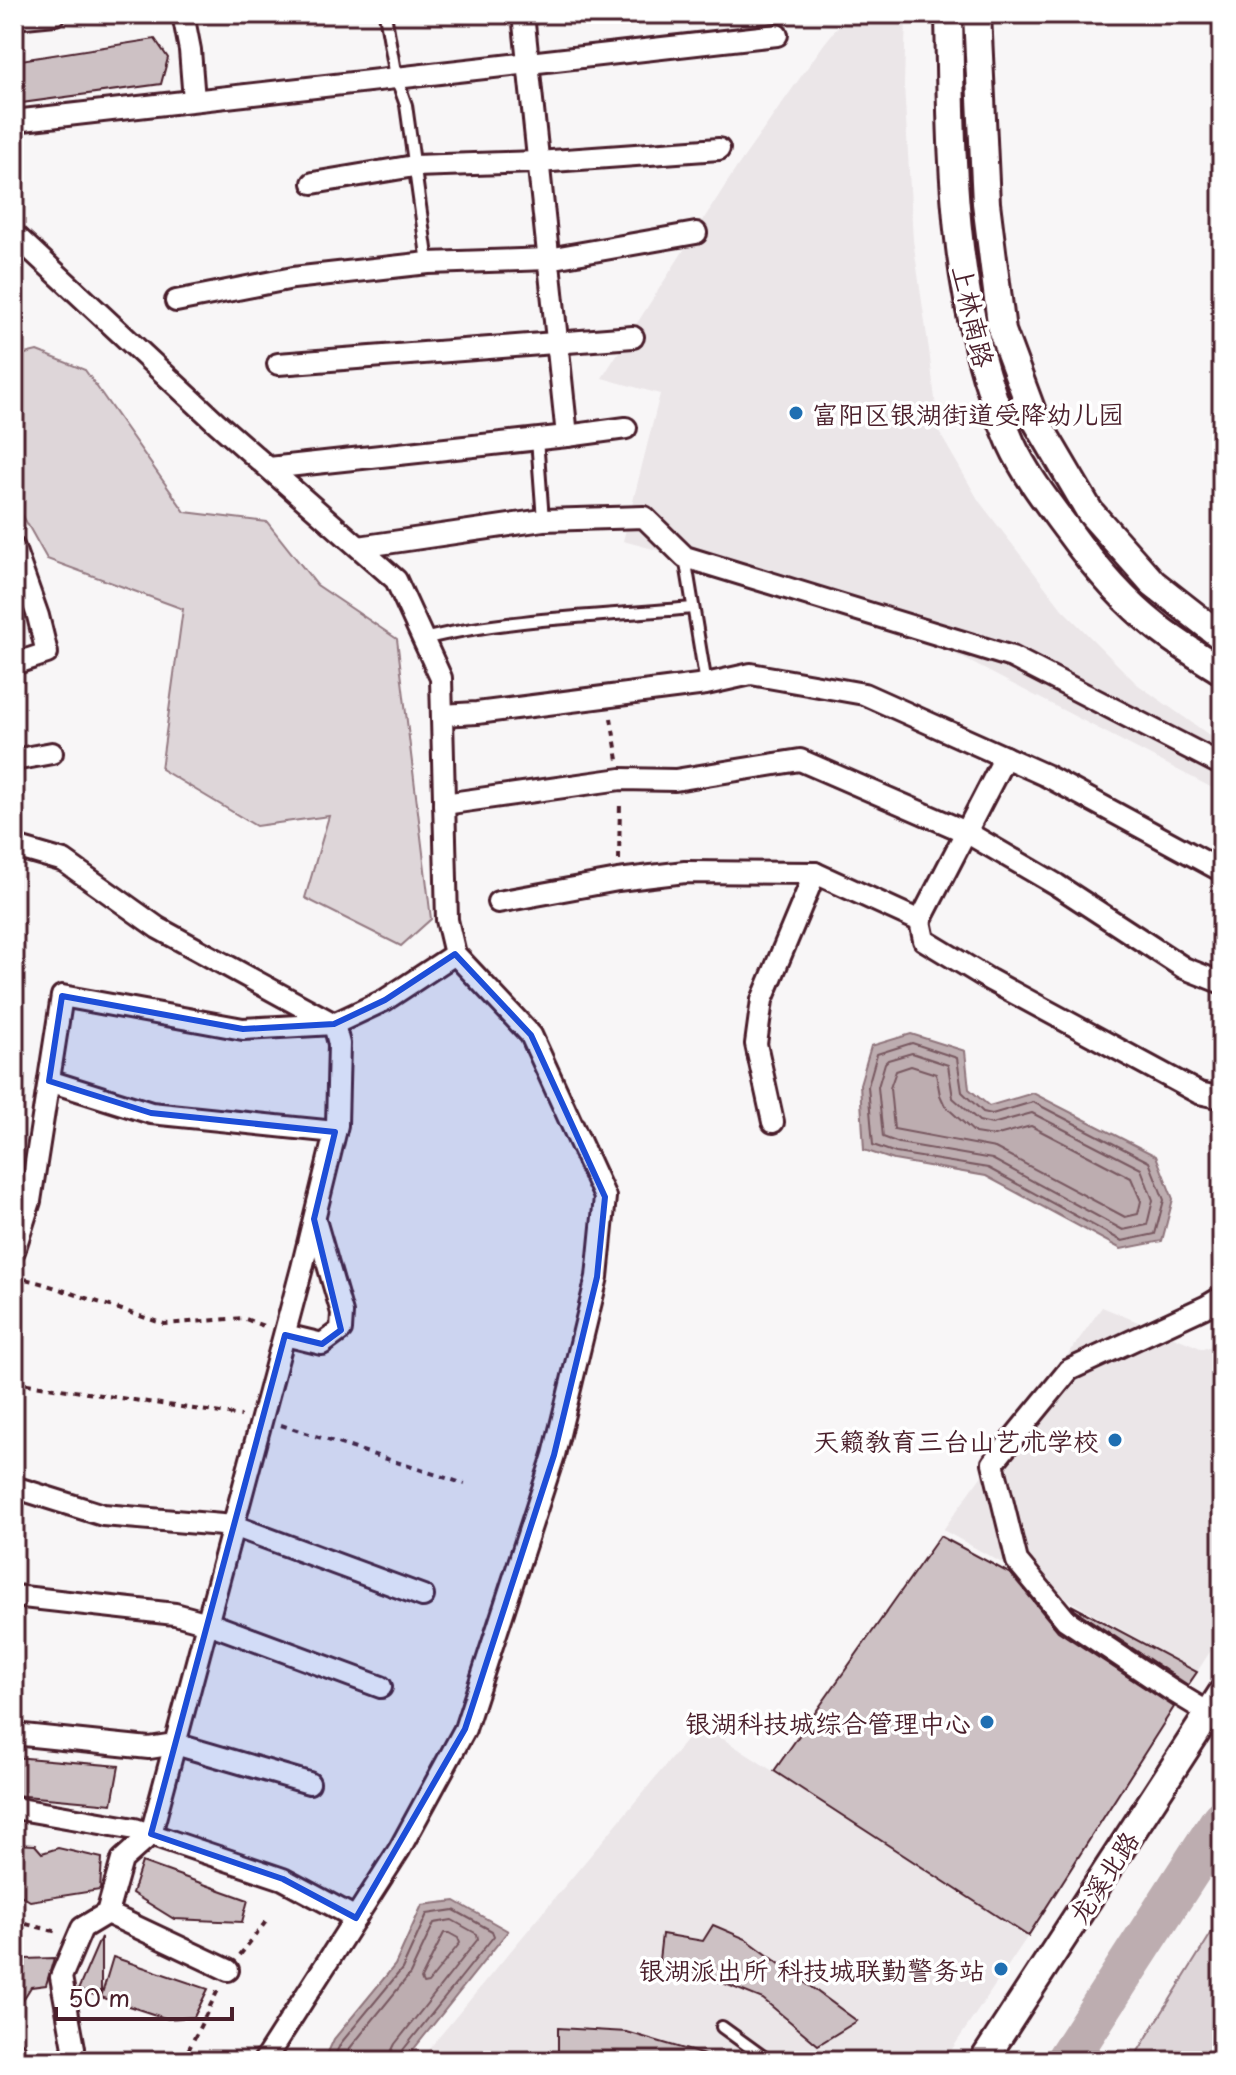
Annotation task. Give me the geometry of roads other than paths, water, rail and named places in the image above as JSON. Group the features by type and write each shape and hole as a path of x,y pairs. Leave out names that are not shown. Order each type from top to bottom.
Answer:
{"street":[{"path":"14,18 55,14"},
{"path":"183,14 194,100"},
{"path":"523,14 567,436"},
{"name":"上林南路","path":"949,14 952,176 959,253 970,316 1012,444 1044,499 1096,569 1156,627 1222,671"},
{"name":"上林南路","path":"977,14 986,203 1002,331 1034,417 1090,512 1153,583 1222,637"},
{"path":"14,121 777,35"},
{"path":"313,183 414,166 538,162 719,149"},
{"path":"176,301 293,278 428,263 548,259 696,233"},
{"path":"17,241 396,580 441,678 447,920 455,954 531,1035 605,1197 597,1277 554,1455 465,1729 399,1850 264,2061"},
{"path":"278,364 633,337"},
{"path":"269,468 626,428"},
{"path":"359,547 543,520 644,517 685,557 1012,657 1222,765"},
{"path":"14,548 38,616 47,653 14,664"},
{"path":"442,715 706,684 751,674 864,694 1045,775 1222,871"},
{"path":"14,760 52,753"},
{"path":"1005,757 920,921 924,940 990,980 1199,1093 1222,1098"},
{"path":"444,804 621,779 675,780 800,760 966,832 1057,885 1184,968 1222,983"},
{"path":"14,849 64,861 158,928 334,1024 339,1044 337,1125 285,1335 151,1834 122,1860 107,1913 82,1928 61,1977 74,2048 68,2061"},
{"path":"498,902 618,880 685,872 815,873 920,921"},
{"path":"773,1122 756,1044 762,1000 815,873"},
{"path":"14,1251 30,1201 62,996 243,1029 334,1024 385,1000 455,954"},
{"path":"49,1081 151,1113 335,1132"},
{"path":"285,1335 322,1344 341,1330 342,1313 314,1219"},
{"path":"1216,1703 1171,1690 1066,1620 1017,1561 993,1463 1069,1370 1222,1297"},
{"path":"14,1487 103,1515 234,1526 423,1596"},
{"path":"14,1596 175,1614 208,1623 381,1687"},
{"name":"龙溪北路","path":"983,2061 1216,1703"},
{"path":"14,1734 149,1748 175,1744 309,1783"},
{"path":"14,1808 151,1834 283,1879 356,1918"},
{"path":"107,1913 228,1970"},
{"path":"14,2051 22,2061"}],"lane":[{"path":"385,14 396,77 406,105 428,263"},
{"path":"537,439 543,520"},
{"path":"685,557 706,684"},
{"path":"423,639 457,631 693,608"},
{"path":"722,2027 769,2061"}],"water":[{"path":"911,1034 965,1051 969,1089 989,1106 1033,1093 1156,1156 1173,1199 1162,1241 1121,1249 986,1176 894,1160 864,1150 860,1084 871,1046"},
{"path":"455,1901 508,1931 409,2055 409,2061 324,2061 334,2039 395,1965 422,1905"}],"waterway":[{"path":"1066,2061 1222,1820"}],"place":[{"name":"富阳区银湖街道受降幼儿园","path":"796,413"},
{"name":"天籁教育三台山艺术学校","path":"1115,1440"},
{"name":"银湖科技城综合管理中心","path":"987,1722"},
{"name":"银湖派出所 科技城联勤警务站","path":"1001,1969"}]}
